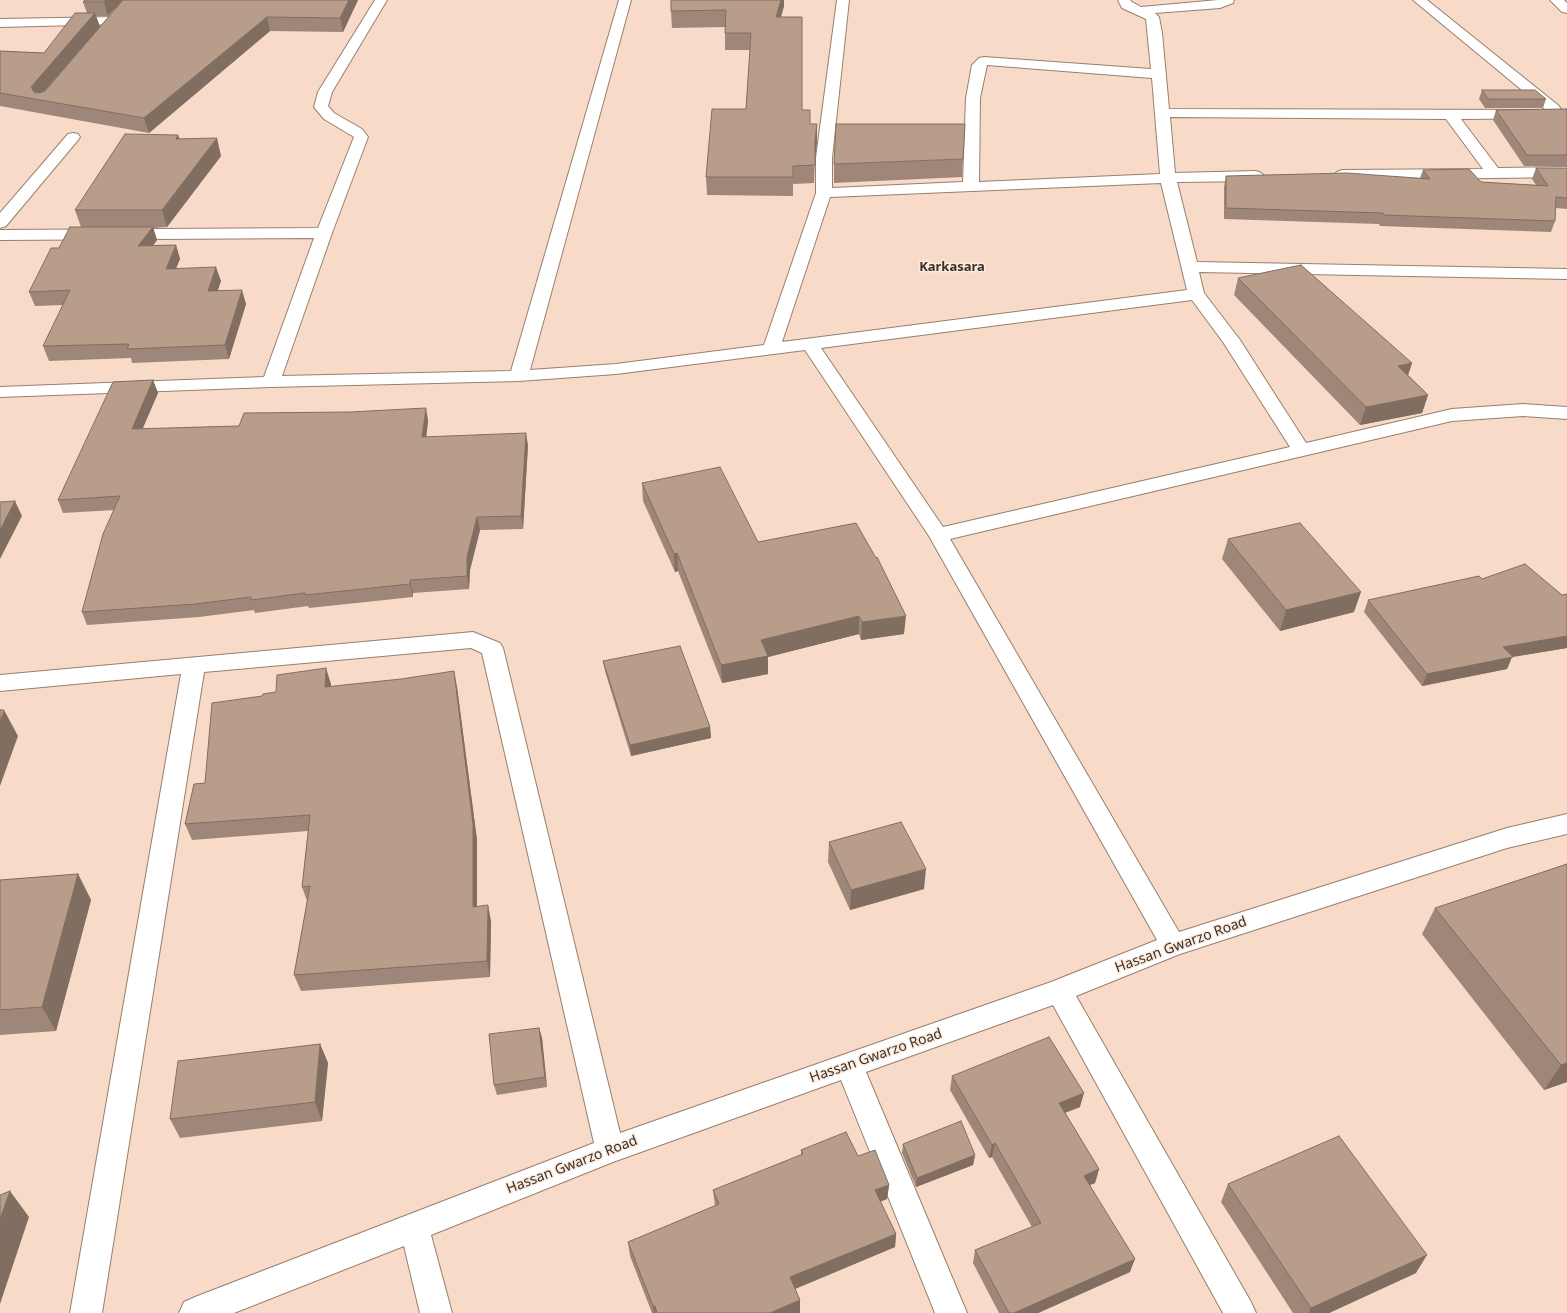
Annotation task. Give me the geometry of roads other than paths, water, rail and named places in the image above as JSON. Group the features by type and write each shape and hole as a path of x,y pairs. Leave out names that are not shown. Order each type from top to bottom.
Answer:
{"street":[{"path":"271,382 360,137 357,132 335,120 321,107 325,92 381,0"},
{"path":"519,376 626,0"},
{"path":"771,349 824,193 824,158 842,0"},
{"path":"1124,0 1127,5 1152,17 1155,34 1168,178 1196,294 1231,340 1301,450"},
{"path":"1138,11 1220,4 1228,0"},
{"path":"1419,0 1564,114"},
{"path":"1556,0 1567,9"},
{"path":"103,33 122,10"},
{"path":"0,23 113,21"},
{"path":"971,186 973,98 979,65 984,61 1158,74"},
{"path":"1162,113 1450,115 1564,114"},
{"path":"1450,115 1494,173"},
{"path":"0,223 73,137"},
{"path":"1327,175 1567,172"},
{"path":"824,193 1168,178 1271,176"},
{"path":"0,235 324,233"},
{"path":"1189,268 1567,274"},
{"path":"0,392 271,382 519,376 616,369 1196,294"},
{"path":"810,344 938,535 1173,945"},
{"path":"938,535 1452,416 1523,410 1567,413"},
{"path":"0,683 473,640 492,648 610,1150"},
{"path":"86,1313 194,665"},
{"name":"Hassan Gwarzo Road","path":"194,1313 610,1150 1059,991 1173,945 1507,838 1567,824"},
{"path":"1059,991 1240,1313"},
{"path":"849,1065 951,1313"},
{"path":"414,1227 436,1313"}],"district":[{"name":"Karkasara","path":"952,267"}]}
